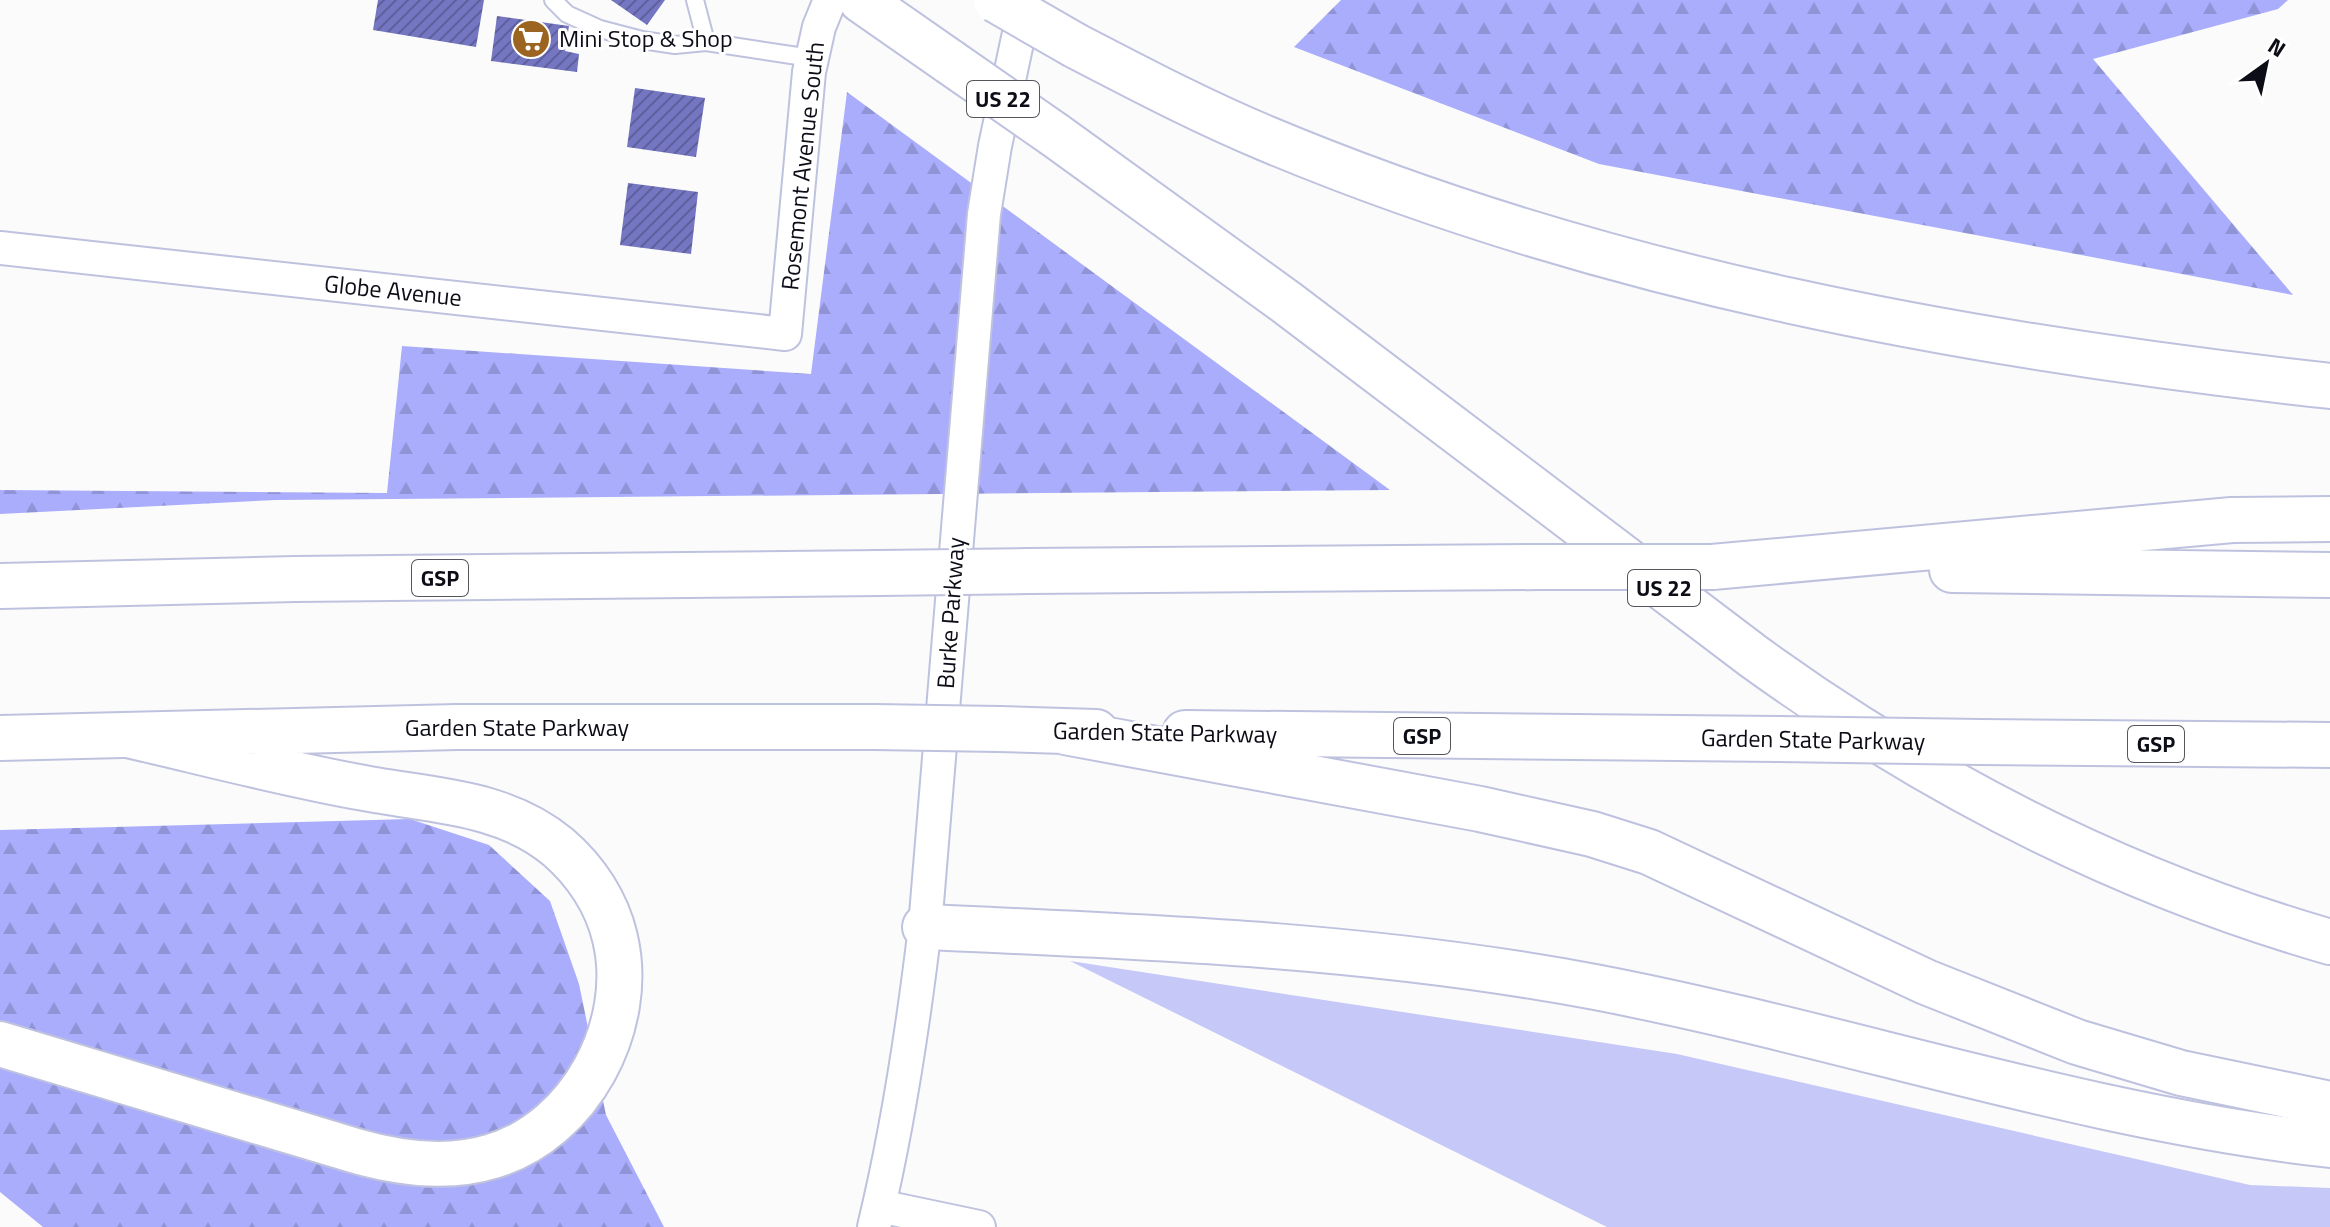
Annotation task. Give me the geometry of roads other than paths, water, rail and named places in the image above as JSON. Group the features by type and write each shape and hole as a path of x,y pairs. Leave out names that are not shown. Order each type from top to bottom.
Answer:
{"highway":[{"name":"US 22","path":"861,0 1055,135 1309,319 1816,702 1944,781 2093,855 2234,911 2330,942"},
{"path":"996,0 1076,46 1266,138 1540,237 1817,306 1972,336 2118,360 2330,386"},
{"path":"1712,567 2232,520 2330,519"},
{"name":"GSP","path":"0,586 295,579 1540,567 2330,575"},
{"name":"Garden State Parkway","path":"0,738 290,729 874,727 1065,732 2330,745"},
{"path":"1065,732 1480,809 1592,834 1649,852 1926,982 2077,1042 2181,1073 2330,1104"},
{"path":"0,1044 385,1159 441,1164 494,1156 540,1132 560,1116 576,1097 600,1057 617,1012 619,963 616,939 609,917 586,877 541,835 498,813 475,806 363,788 128,735"},
{"path":"925,927 1274,945 1407,957 1475,967 1644,997 2141,1114 2271,1138 2330,1145"}],"street":[{"name":"Rosemont Avenue South","path":"785,334 811,58 830,0"},
{"name":"Burke Parkway","path":"877,1216 909,1047 925,927 979,252 995,146 1026,0"},
{"name":"Globe Avenue","path":"0,248 785,334"},
{"path":"877,1216 979,1227"}],"lane":[{"path":"553,0 567,14 600,29 642,40 675,45 706,42 811,58"},
{"path":"695,0 706,42"}],"place":[{"name":"Mini Stop & Shop","path":"531,39"}]}
